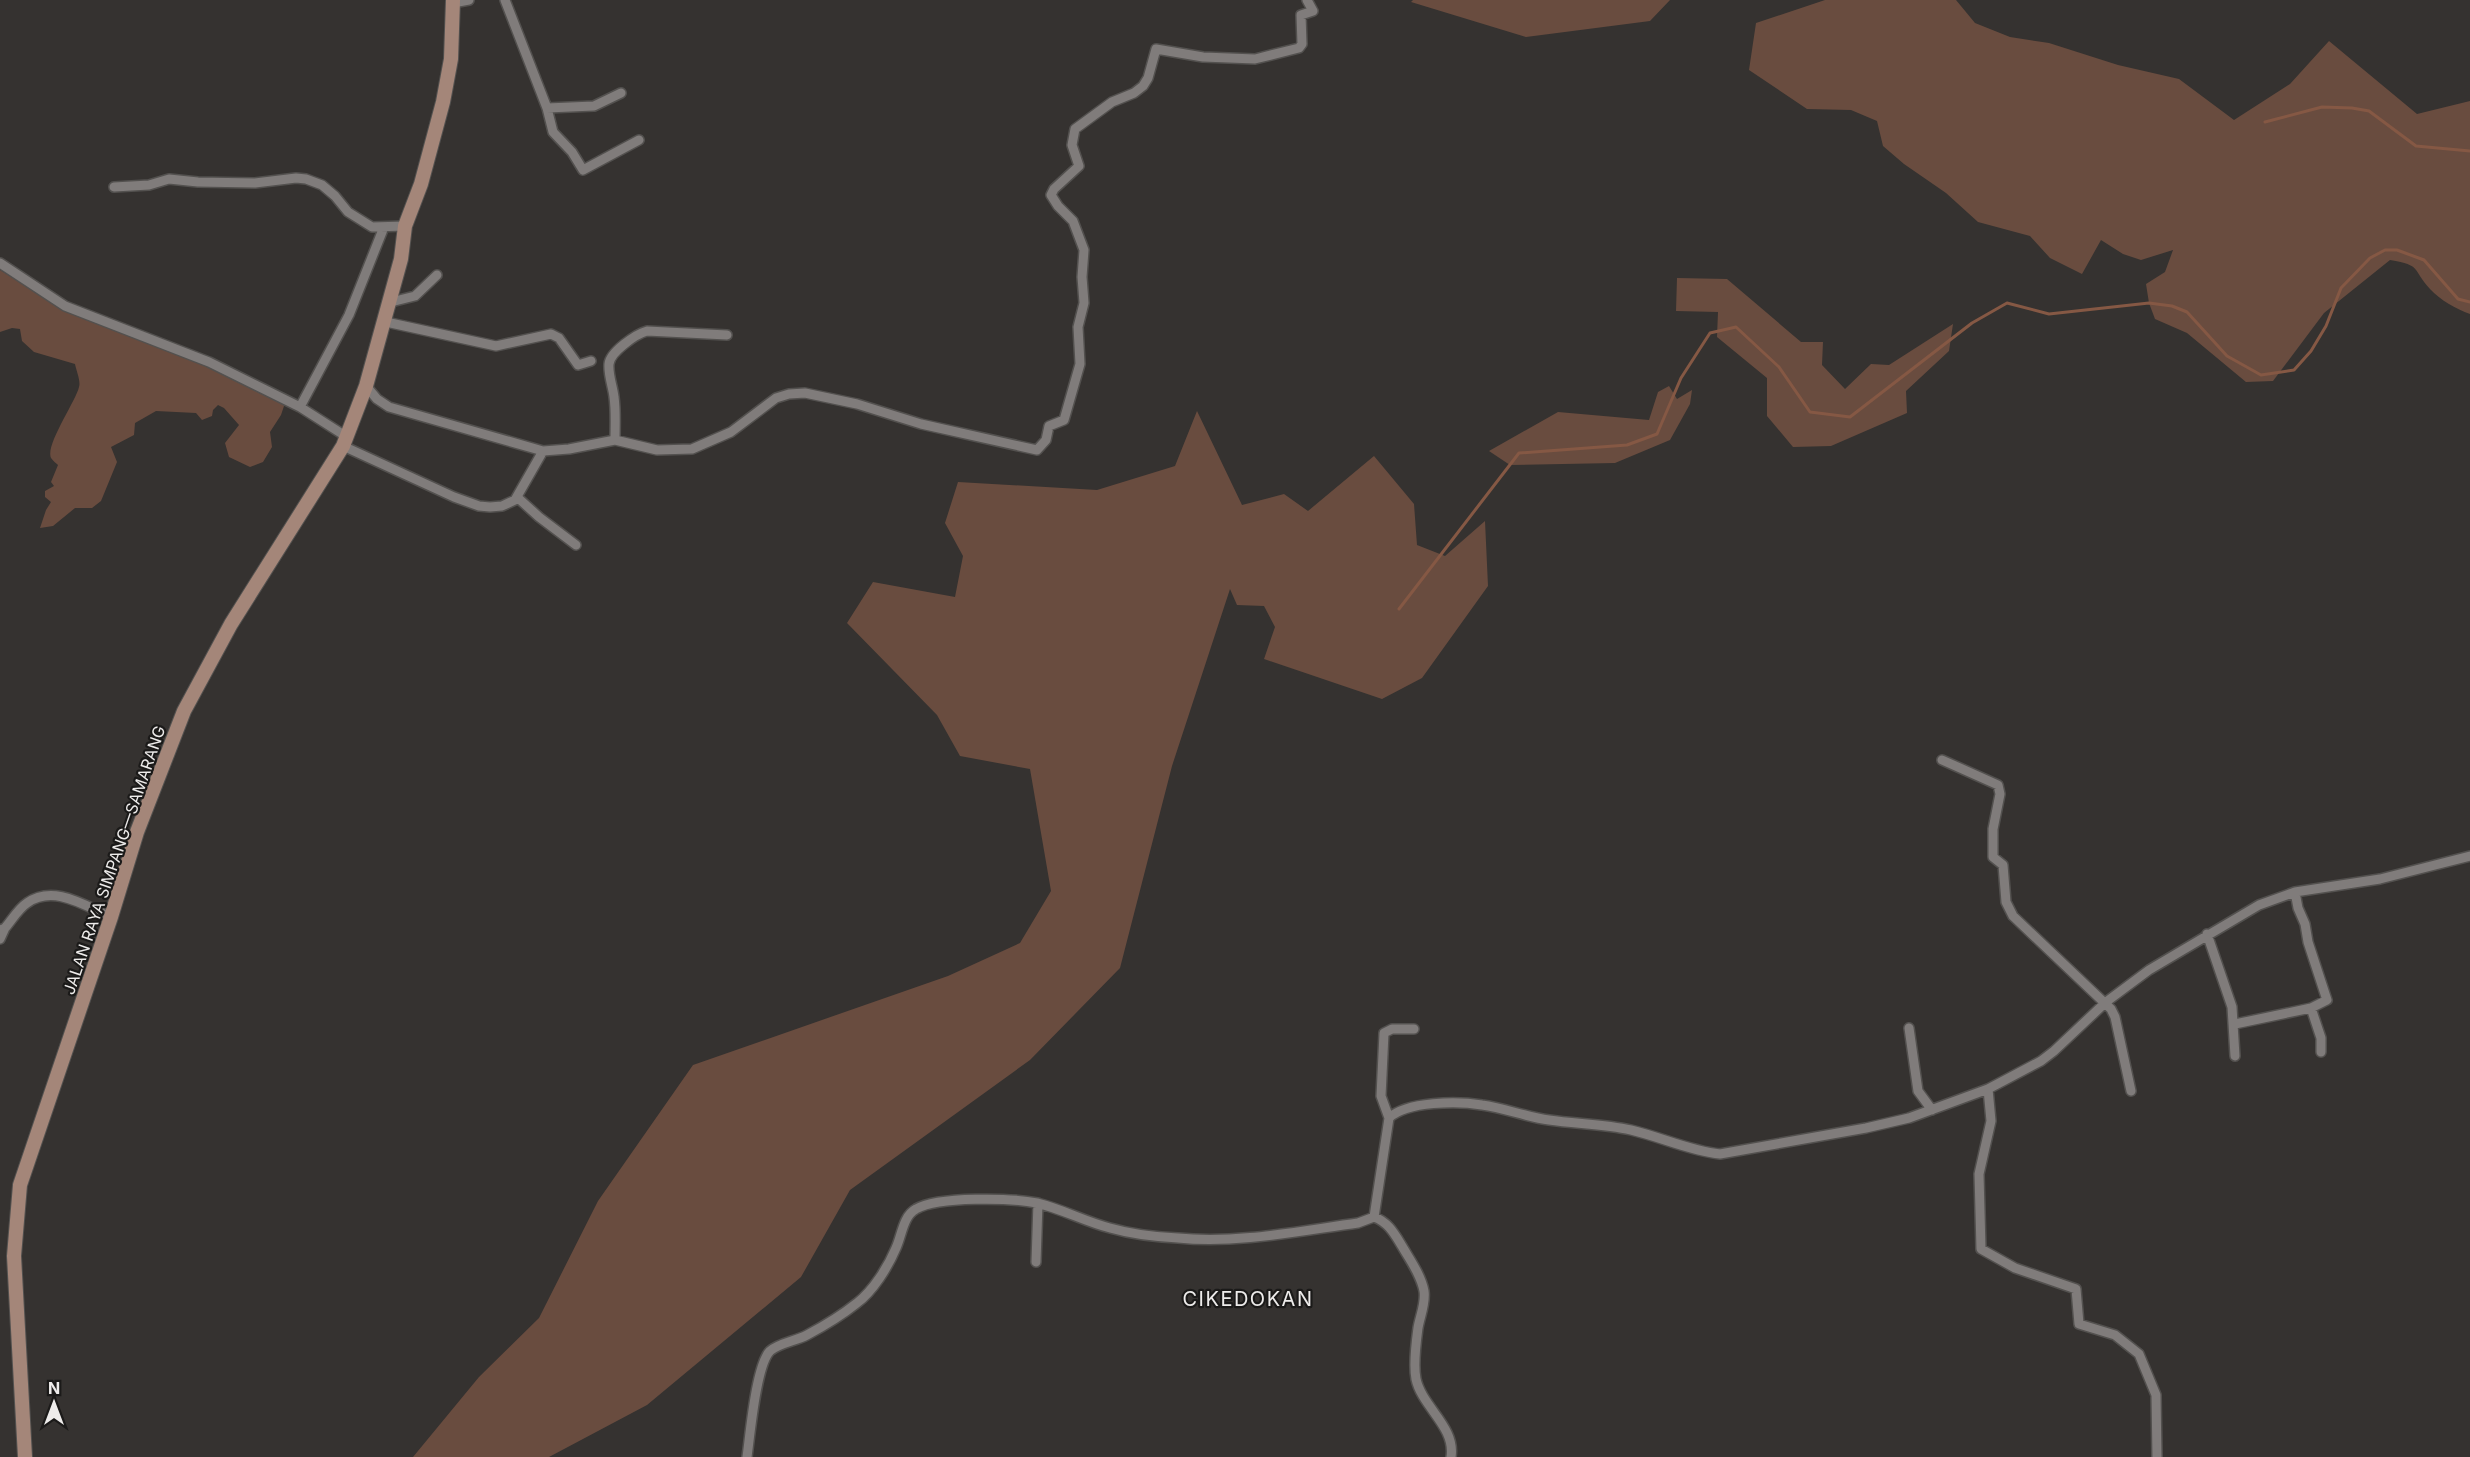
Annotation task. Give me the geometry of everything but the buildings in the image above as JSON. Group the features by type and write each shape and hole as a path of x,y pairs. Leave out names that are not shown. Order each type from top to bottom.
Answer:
{"main road":[{"name":"JALAN RAYA SIMPANG—SAMARANG","path":"25,1457 14,1256 20,1185 125,876 137,832 156,781 200,679 231,624 345,442 366,387 391,302 401,259 405,226 421,184 443,102 451,59 453,2"}],"street":[{"path":"453,2 470,0"},
{"path":"505,0 547,108 553,132 572,152 584,170 639,140"},
{"path":"366,387 377,399 389,407 543,451 569,449 615,440 657,450 692,448 731,432 776,398 805,393 837,399 955,433 1037,450 1046,440 1049,426 1064,420 1080,364 1078,327 1084,303 1083,244 1073,221 1051,195 1054,189 1079,166 1072,145 1075,129 1112,102 1134,93 1143,86 1148,78 1156,49 1209,57 1255,59 1299,48 1302,44 1301,15 1313,11 1307,0"},
{"path":"547,108 594,106 621,93"},
{"path":"114,187 149,185 169,179 255,183 306,179 322,185 335,195 345,210 365,224 377,228 405,226"},
{"path":"300,407 349,315 384,227"},
{"path":"0,263 65,306 210,362 300,407 345,442 479,506 502,506 518,497 543,451"},
{"path":"391,302 415,296 437,275"},
{"path":"386,322 489,346 550,334 562,341 576,363 581,366 591,361"},
{"path":"615,440 614,397 609,366 612,357 626,343 638,334 647,332 726,335"},
{"path":"518,497 538,517 576,545"},
{"path":"1942,760 1998,785 2000,794 1992,832 1993,857 2003,865 2006,902 2020,924 2106,1002 2115,1017 2131,1091"},
{"path":"1389,1118 1400,1110 1414,1107 1450,1103 1476,1104 1551,1120 1631,1130 1720,1154 1866,1128 1932,1110 1988,1089 2041,1061 2106,1002 2149,970 2259,905 2295,892 2380,879 2470,856"},
{"path":"2235,1024 2311,1008 2323,1003 2327,998 2308,942 2295,892"},
{"path":"0,939 3,929 28,902 48,894 113,911"},
{"path":"2207,934 2227,989 2235,1024 2235,1056"},
{"path":"2311,1008 2321,1038 2321,1052"},
{"path":"1909,1028 1918,1091 1932,1110"},
{"path":"1374,1217 1389,1118 1381,1096 1384,1033 1392,1029 1414,1029"},
{"path":"1988,1089 1991,1121 1979,1174 1981,1249 2025,1272 2076,1289 2079,1323 2115,1335 2137,1351 2156,1395 2157,1457"},
{"path":"747,1457 760,1372 767,1355 774,1349 808,1334 858,1302 872,1288 891,1258 906,1220 913,1211 938,1202 978,1199 1038,1203 1112,1229 1178,1239 1251,1236 1358,1223 1374,1217 1386,1223 1392,1229 1421,1282 1424,1302 1418,1330 1416,1380 1428,1405 1449,1437 1452,1446 1451,1457"},
{"path":"1036,1262 1038,1203"}],"shaded area":[{"path":"1413,0 1670,0 1650,21 1526,37 1411,2"},
{"path":"1825,0 1956,0 1975,23 2010,37 2049,43 2118,65 2179,79 2234,120 2290,84 2329,41 2417,114 2470,101 2470,314 2438,297 2412,266 2390,260 2324,313 2273,381 2246,382 2187,333 2155,319 2149,303 2146,284 2165,272 2173,250 2141,260 2123,254 2101,240 2082,274 2050,258 2030,236 1978,222 1946,193 1904,164 1883,146 1877,121 1851,110 1807,109 1749,70 1756,23"},
{"path":"0,270 72,314 205,364 240,380 259,393 285,403 281,415 270,432 272,447 263,462 250,467 229,457 225,443 239,425 224,408 218,405 213,410 212,416 202,420 196,413 156,411 135,423 134,435 111,447 117,462 101,501 92,508 75,508 53,526 40,528 51,502 45,497 45,491 54,486 51,482 58,465 51,458 52,443 77,394 79,382 75,364 34,352 22,341 20,329 12,328 0,332"},
{"path":"1677,278 1727,279 1801,342 1823,342 1822,365 1845,389 1871,364 1889,365 1953,324 1949,351 1906,391 1907,413 1831,446 1793,447 1767,416 1767,378 1717,337 1718,312 1676,311"},
{"path":"1669,386 1677,399 1692,390 1690,404 1670,440 1615,463 1510,465 1489,451 1558,412 1649,420 1658,392"},
{"path":"1197,411 1242,505 1284,494 1308,511 1374,456 1414,504 1417,545 1445,556 1485,521 1488,586 1422,678 1382,699 1264,659 1275,627 1264,606 1237,605 1230,589 1172,766 1120,968 1030,1060 850,1190 801,1277 647,1405 549,1457 413,1457 479,1377 539,1318 598,1201 693,1065 948,976 1020,943 1051,891 1030,769 960,756 937,715 847,623 873,582 955,597 963,556 945,523 958,482 1097,490 1175,466"}],"waterway":[{"path":"2265,122 2322,107 2352,108 2369,111 2416,146 2470,151"},
{"path":"1399,609 1519,453 1627,445 1657,434 1681,378 1710,333 1736,327 1779,367 1810,412 1850,417 1972,323 2007,303 2049,314 2149,303 2172,306 2187,312 2227,356 2261,375 2294,370 2311,351 2326,326 2341,288 2370,258 2385,250 2397,250 2424,260 2458,299 2470,302"}],"district":[{"name":"CIKEDOKAN","path":"1248,1299"}]}
